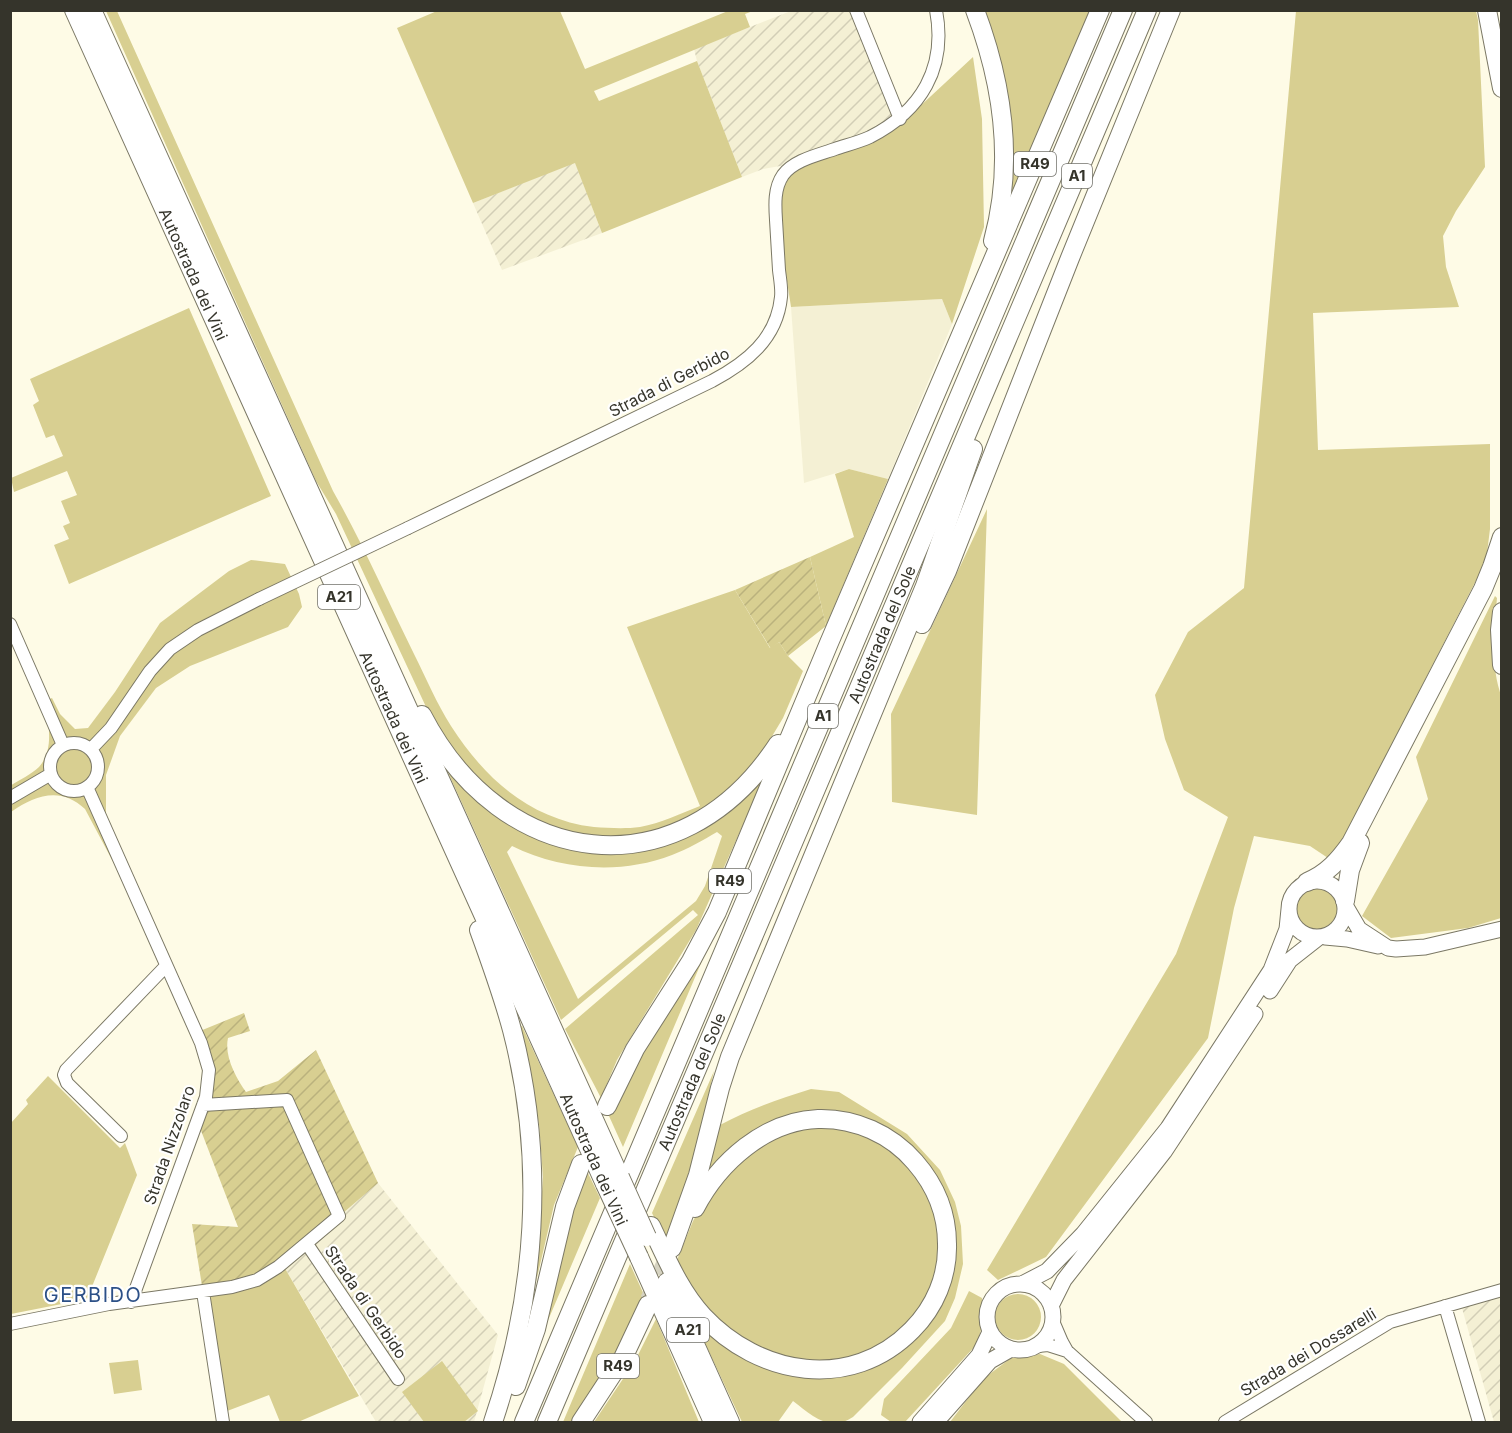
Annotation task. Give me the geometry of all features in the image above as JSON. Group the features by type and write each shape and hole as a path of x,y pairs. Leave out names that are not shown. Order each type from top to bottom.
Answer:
{"highway":[{"name":"Autostrada dei Vini","path":"74,10 422,777 613,1175"},
{"name":"Autostrada dei Vini","path":"92,10 358,600 613,1175 639,1257 713,1422"},
{"path":"968,317 994,236 1003,181 1004,159 995,74 975,10"},
{"name":"R49","path":"607,1106 635,1049 707,932 1100,10"},
{"name":"Autostrada del Sole","path":"524,1422 1123,10"},
{"name":"Autostrada del Sole","path":"548,1422 1147,10"},
{"path":"834,807 947,571 1171,10"},
{"path":"1487,10 1502,88"},
{"path":"613,1175 690,1301 715,1328 764,1359 782,1365 819,1370 853,1365 886,1353 899,1343 921,1321 935,1298 945,1270 947,1234 944,1216 932,1184 900,1146 883,1135 852,1123 811,1119 787,1124 772,1130 747,1146 730,1161 699,1200 673,1251 698,1175 730,1057 935,561 1007,341"},
{"path":"1307,882 1334,866 1351,843 1483,589 1502,537"},
{"path":"1345,903 1350,870 1358,848 1502,565"},
{"path":"358,600 402,670 432,734 474,788 517,820 558,837 596,845 633,844 671,835 705,818 738,793 764,765 778,743 829,643"},
{"path":"1502,612 1500,630 1502,665"},
{"path":"422,777 502,996 520,1067 530,1131 533,1172 529,1270 514,1351 493,1422"},
{"path":"501,1422 536,1329 565,1207 581,1164"},
{"name":"Autostrada dei Vini","path":"649,1232 730,1422"},
{"name":"R49","path":"581,1422 623,1358 648,1305"}],"main road":[{"path":"1345,903 1343,922 1335,932 1321,937 1290,960 1234,1049 1164,1152 1064,1280 1045,1339 1038,1346 1029,1349 1011,1349 995,1340 990,1332 987,1319 991,1300 1001,1290 1011,1285 1022,1284 1047,1271 1083,1234 1168,1128 1271,970 1287,929 1291,898 1298,888 1307,882 1326,882 1334,886 1341,893 1359,929 1388,948"},
{"path":"1289,909 1291,920 1298,930 1310,937 1347,939 1388,948 1417,949 1502,928"},
{"path":"1022,1284 1040,1291 1052,1314"},
{"path":"920,1422 979,1355 990,1332"},
{"path":"936,1422 990,1361 1011,1349"}],"street":[{"path":"856,10 900,119 925,88 934,71 940,40 936,10"},
{"name":"Strada di Gerbido","path":"91,750 111,728 150,671 170,649 198,630 259,598 681,396 742,364 756,351 771,329 781,296 775,204 777,186 784,174 798,163 868,138 900,119"},
{"path":"10,624 63,745"},
{"path":"73,742 82,744 91,750 98,765 97,774 87,787 70,790 62,788 55,782 50,766 51,757 56,750 73,742"},
{"path":"10,798 51,774"},
{"name":"Strada Nizzolaro","path":"87,787 201,1043 209,1070 206,1097 131,1302"},
{"path":"121,1136 67,1083 64,1075 66,1070 166,966"},
{"name":"Strada di Gerbido","path":"10,1324 109,1304 232,1287 257,1280 278,1268 339,1216 287,1100 203,1105"},
{"name":"Strada di Gerbido","path":"307,1244 398,1379"},
{"name":"Strada dei Dossarelli","path":"1225,1422 1390,1322 1502,1290"},
{"path":"203,1292 223,1422"},
{"path":"1445,1306 1479,1422"},
{"path":"1052,1314 1067,1351 1146,1422"},
{"path":"1038,1346 1048,1345 1067,1351"}],"shaded area":[{"path":"106,11 117,11 333,491 365,551 436,700 464,745 494,779 511,793 530,806 571,823 594,827 640,827 663,821 700,806 627,627 735,590 770,648 779,642 788,656 803,671 783,718 756,763 728,794 662,832 595,839 527,819 470,774 427,709 336,514 316,481"},
{"path":"437,11 560,11 585,69 728,11 753,11 745,14 750,27 594,91 599,101 697,61 742,177 602,233 575,163 473,203 397,28"},
{"path":"791,11 853,11 903,122 797,163 763,169 742,177 694,49"},
{"path":"979,11 1093,11 1009,208"},
{"path":"1296,11 1476,11 1485,167 1456,211 1443,236 1446,267 1459,307 1313,313 1318,450 1490,444 1490,529 1486,561 1339,847 1328,858 1310,846 1254,836 1234,908 1208,1038 1046,1257 998,1280 987,1270 1176,954 1228,817 1184,790 1165,739 1155,695 1188,632 1244,588"},
{"path":"973,57 982,119 984,227 952,324 942,299 791,307 775,203 783,175 903,122"},
{"path":"575,162 602,233 502,270 473,203"},
{"path":"942,299 952,324 888,479 849,469 804,483 791,307"},
{"path":"189,308 271,496 69,584 54,545 69,539 63,526 70,523 61,501 77,495 67,471 14,492 11,478 63,456 54,435 46,438 33,405 39,401 30,379"},
{"path":"849,469 888,479 826,626 810,557 854,537 835,474"},
{"path":"987,509 977,815 892,802 891,714"},
{"path":"810,557 826,626 788,656 779,642 771,649 735,590"},
{"path":"251,560 285,564 299,594 302,607 288,627 190,666 156,688 120,736 106,775 106,814 162,954 85,809 67,797 57,795 29,801 11,812 10,786 36,770 44,760 49,744 45,701 52,698 60,714 75,729 88,728 115,692 160,623 229,571"},
{"path":"1495,596 1497,598 1494,661 1502,698 1501,918 1468,928 1391,938 1362,916 1428,799 1416,757"},
{"path":"446,768 470,791 519,828 650,846 760,778 763,780 696,930 617,1060 601,1098 565,1029 698,915 693,910 561,1020","holes":["717,832 722,836 705,886 696,901 578,999 507,852 512,846 570,865 611,867 652,861 684,850"]},
{"path":"1318,888 1333,895 1340,910 1333,925 1318,932 1303,925 1296,910 1303,895"},
{"path":"710,942 623,1147 609,1116 625,1077"},
{"path":"244,1013 250,1031 228,1038 227,1045 232,1066 246,1092 278,1081 316,1050 378,1183 278,1269 203,1292 192,1224 238,1227 200,1128 210,1096 200,1031"},
{"path":"522,1026 578,1147 554,1205 536,1282 543,1177 539,1124 519,1027"},
{"path":"714,1071 692,1166 666,1241 652,1213"},
{"path":"48,1076 120,1148 125,1143 137,1175 87,1299 11,1314 11,1123 28,1104 26,1100"},
{"path":"811,1089 839,1092 907,1134 940,1170 955,1202 961,1226 963,1264 955,1298 945,1321 853,1417 845,1421 829,1423 814,1416 793,1401 778,1422 742,1422 703,1339 703,1333 711,1333 786,1371 907,1345 951,1239 909,1148 804,1116 703,1177 720,1125 764,1105"},
{"path":"827,1125 868,1136 903,1157 930,1196 940,1234 937,1274 918,1317 878,1350 827,1364 782,1360 724,1327 690,1287 677,1260 693,1221 706,1198 751,1148 784,1131"},
{"path":"586,1169 600,1198 535,1351 557,1263"},
{"path":"378,1183 498,1335 474,1422 376,1422 283,1265"},
{"path":"630,1264 645,1297 625,1338 574,1422 563,1422"},
{"path":"283,1265 359,1396 298,1422 280,1422 269,1395 222,1413 203,1292"},
{"path":"1501,1289 1501,1422 1494,1422 1460,1301"},
{"path":"969,1291 982,1298 985,1315 977,1344 905,1422 891,1422 881,1415 884,1399 951,1328"},
{"path":"1018,1294 1027,1295 1035,1300 1040,1308 1040,1326 1035,1334 1027,1339 1018,1340 1009,1339 1001,1334 996,1326 995,1317 996,1308 1001,1300 1009,1295"},
{"path":"656,1319 699,1422 594,1422 635,1361"},
{"path":"1040,1354 1064,1364 1122,1422 950,1422 983,1379 1011,1358"},
{"path":"138,1360 142,1390 114,1394 109,1363"},
{"path":"442,1361 478,1411 464,1422 424,1422 402,1392"}],"tunnel":[{"path":"649,1300 672,1248"}],"district":[{"name":"GERBIDO","path":"93,1295"}]}
